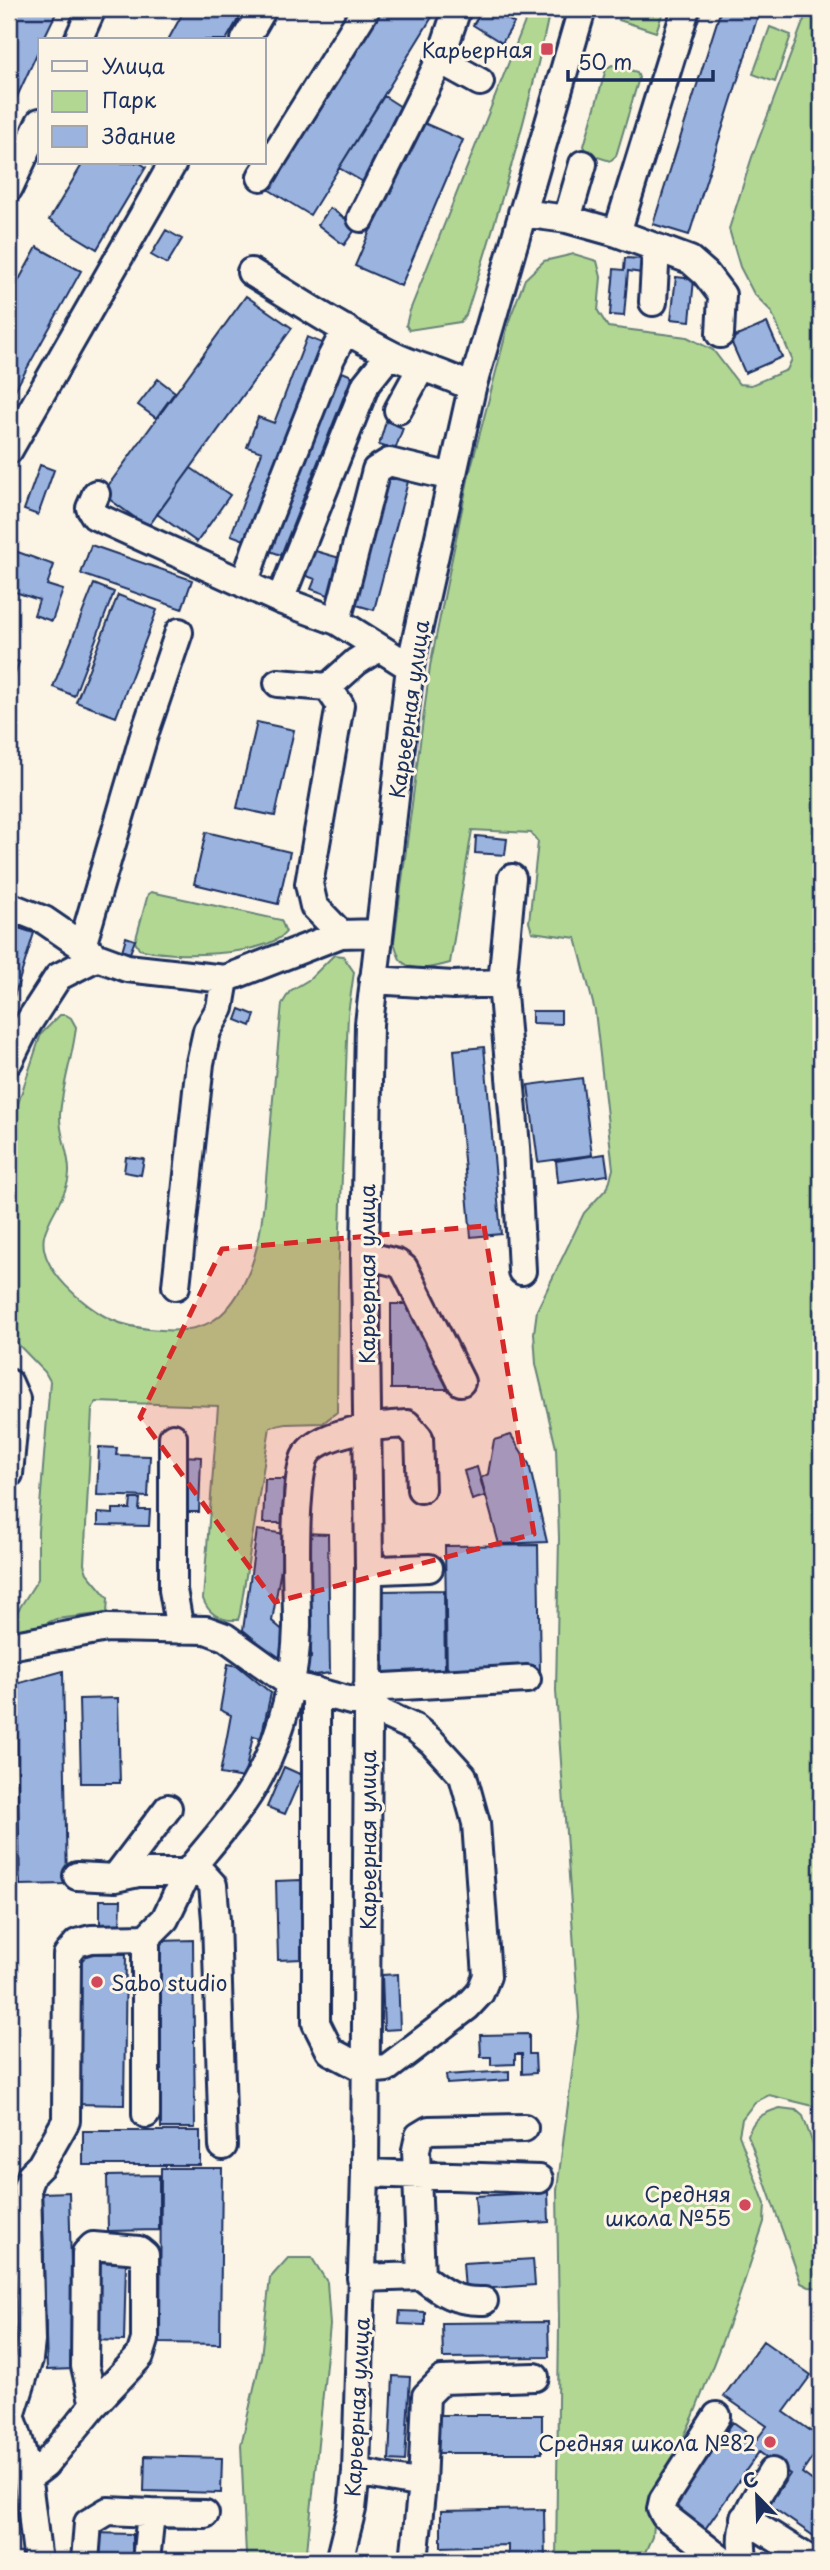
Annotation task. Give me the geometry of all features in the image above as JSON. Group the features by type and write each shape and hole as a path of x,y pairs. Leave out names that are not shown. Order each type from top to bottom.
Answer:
{"street":[{"path":"79,38 92,9"},
{"path":"246,38 264,9"},
{"path":"261,177 366,9"},
{"path":"360,218 440,60 457,9"},
{"name":"Карьерная улица","path":"339,2561 352,2509 356,2472 365,2173 369,1567 365,1255 369,1024 373,980 410,667 472,388 582,9"},
{"path":"617,233 686,9"},
{"path":"440,60 480,82"},
{"path":"9,188 38,126"},
{"path":"9,450 172,164"},
{"path":"567,219 583,164"},
{"path":"522,213 567,219 617,233 690,260 706,274 722,295 720,334"},
{"path":"653,302 656,248"},
{"path":"251,272 390,354 472,388"},
{"path":"244,584 316,396 346,329"},
{"path":"280,600 366,384 390,354"},
{"path":"398,410 421,368"},
{"path":"337,621 376,470 388,462 452,477"},
{"path":"96,494 90,508 94,516 280,600 337,621 410,667"},
{"path":"9,1061 27,1025 58,977 89,951 145,732 179,632"},
{"path":"278,683 328,687 356,662 378,648"},
{"path":"328,687 340,705 309,884 314,906 341,934"},
{"path":"512,878 502,983 515,1134 522,1271"},
{"path":"9,906 44,920 89,951 127,968 225,979 341,934 379,933"},
{"path":"176,1286 200,1063 207,1031 220,1009 225,979"},
{"path":"373,980 453,985 502,983"},
{"path":"365,1255 397,1263 404,1268 461,1382"},
{"path":"9,1383 16,1399 9,1474"},
{"path":"367,1695 382,1713 415,1728 432,1742 463,1776 476,1823 487,1976 480,1993 467,2007 387,2068 366,2070 330,2051 316,2023 304,1688 297,1627 295,1534 299,1483 305,1455 321,1440 366,1427 407,1424 419,1438 421,1489"},
{"path":"173,1437 173,1590 180,1630"},
{"path":"369,1567 381,1570 429,1568"},
{"path":"9,1646 107,1628 206,1630 225,1637 304,1688 351,1701 367,1695 527,1679"},
{"path":"38,2561 22,2494 10,2414 29,2359 32,2341 27,2188 32,2174 41,2165 66,2120 67,1955 77,1943 91,1939 145,1938 165,1919 187,1874 260,1776 272,1747 304,1688"},
{"path":"115,1878 168,1808"},
{"path":"77,1876 115,1878 138,1873 203,1874 213,1885 223,2146"},
{"path":"145,1938 146,2114"},
{"path":"421,2276 416,2150 419,2136 429,2130 524,2128"},
{"path":"365,2173 538,2179"},
{"path":"22,2494 94,2406 140,2356 145,2340 145,2255 139,2250 93,2246 86,2253 85,2366 94,2406"},
{"path":"361,2278 421,2276 444,2294 466,2302 484,2301"},
{"path":"414,2561 422,2484 426,2396 442,2380 535,2377"},
{"path":"717,2416 663,2501 661,2509 666,2516 723,2561"},
{"path":"356,2472 422,2484"},
{"path":"744,2561 740,2545 744,2518 772,2472"},
{"path":"85,2561 88,2523 108,2511 205,2514"},
{"path":"146,2561 151,2513"},
{"path":"744,2518 812,2561"}],"highlighted area":[{"path":"484,1226 534,1534 275,1602 140,1417 222,1249"}],"green space":[{"path":"530,9 550,9 512,163 466,315 460,322 409,330 406,325 409,313"},
{"path":"622,9 664,9 656,32 619,20"},
{"path":"808,9 821,9 821,2108 769,2095 755,2102 742,2119 739,2135 765,2204 764,2222 738,2300 693,2417 655,2499 652,2537 641,2561 556,2561 559,2324 557,2190 579,2018 556,1691 559,1538 556,1448 536,1364 534,1333 537,1310 584,1213 608,1187 613,1169 595,1011 576,938 532,932 529,922 538,842 531,833 472,830 450,963 424,968 410,967 400,959 394,942 430,666 469,475 510,318 525,279 544,261 574,254 597,261 601,277 598,311 608,327 687,337 713,350 739,384 751,385 787,370 792,359 771,311 754,294 740,267 729,229 752,157"},
{"path":"770,27 791,35 775,82 753,74"},
{"path":"612,65 637,72 639,78 616,156 610,161 588,154 584,146 606,69"},
{"path":"151,892 281,920 286,932 275,940 239,951 172,954 139,949 135,942 148,894"},
{"path":"334,955 343,956 354,972 348,1014 338,1283 337,1412 323,1423 270,1427 240,1613 238,1620 232,1620 212,1613 203,1599 218,1406 96,1402 92,1410 84,1564 87,1573 108,1598 107,1613 56,1619 20,1635 11,1635 10,1623 38,1579 38,1531 50,1381 45,1372 9,1335 9,1131 41,1034 60,1015 71,1018 76,1027 60,1115 69,1173 65,1189 44,1236 48,1261 65,1285 88,1306 116,1322 161,1330 190,1329 212,1321 230,1306 251,1267 264,1204 282,1004 290,991 310,979"},
{"path":"780,2108 796,2110 803,2116 821,2167 821,2288 801,2283 748,2135 760,2117"},
{"path":"288,2258 312,2258 327,2282 330,2325 306,2561 249,2561 246,2555 241,2445 261,2357 270,2278"}],"building":[{"path":"9,9 58,9 44,38 38,38 38,51 9,114"},
{"path":"185,9 244,9 227,38 169,38"},
{"path":"376,9 437,9 310,215 266,188"},
{"path":"483,9 490,9 514,23 502,43 473,25"},
{"path":"721,9 760,9 689,235 653,224"},
{"path":"384,96 409,112 365,183 339,168"},
{"path":"417,120 463,140 401,286 355,266"},
{"path":"82,164 142,164 146,167 97,249 49,220"},
{"path":"330,208 357,227 344,245 318,225"},
{"path":"166,230 182,239 167,264 151,255"},
{"path":"37,247 81,271 9,401 9,298"},
{"path":"625,258 643,259 642,273 628,271 624,316 610,315 614,269 624,270"},
{"path":"676,277 694,279 690,321 671,319"},
{"path":"246,296 292,328 148,527 102,494"},
{"path":"767,323 782,357 745,373 730,339"},
{"path":"307,337 322,343 247,541 231,535 262,452 247,447 258,417 274,423"},
{"path":"335,369 352,376 281,555 264,549"},
{"path":"158,379 175,392 156,418 138,405"},
{"path":"386,421 403,428 395,450 379,445"},
{"path":"40,465 54,470 38,515 24,510"},
{"path":"191,468 230,495 197,542 157,514"},
{"path":"389,469 410,474 374,610 353,604"},
{"path":"91,545 192,580 182,609 81,574"},
{"path":"312,550 343,559 331,596 311,589 315,579 304,575"},
{"path":"15,551 54,565 47,585 63,590 52,621 34,615 39,600 9,590 9,570"},
{"path":"94,584 114,592 74,696 53,687"},
{"path":"118,595 157,610 116,717 76,702"},
{"path":"9,658 19,662 9,693"},
{"path":"257,722 294,730 275,816 237,808"},
{"path":"206,832 290,852 278,904 194,884"},
{"path":"476,836 507,839 505,855 475,853"},
{"path":"9,925 34,933 9,1013"},
{"path":"126,937 135,940 130,953 122,951"},
{"path":"240,1009 255,1015 251,1026 236,1020"},
{"path":"532,1011 561,1011 561,1024 532,1023"},
{"path":"484,1047 501,1234 471,1237 454,1050"},
{"path":"582,1078 592,1155 538,1162 528,1085"},
{"path":"605,1154 608,1175 558,1182 556,1161"},
{"path":"126,1157 144,1159 141,1175 124,1172"},
{"path":"391,1304 406,1304 447,1383 447,1389 391,1389"},
{"path":"511,1435 529,1464 547,1542 499,1544 481,1478 488,1474 494,1440"},
{"path":"99,1447 117,1448 116,1455 150,1456 148,1497 97,1495"},
{"path":"182,1456 201,1457 199,1512 180,1512"},
{"path":"477,1467 485,1496 472,1500 464,1471"},
{"path":"265,1479 284,1479 282,1523 263,1523"},
{"path":"131,1499 140,1499 139,1510 150,1510 149,1526 98,1525 98,1513 113,1514 113,1509 130,1509"},
{"path":"257,1530 287,1534 272,1621 287,1634 281,1661 243,1630"},
{"path":"300,1533 328,1534 330,1673 307,1676 308,1659 311,1658 311,1556 300,1555"},
{"path":"538,1545 540,1675 447,1677 445,1546"},
{"path":"444,1590 445,1677 384,1678 383,1591"},
{"path":"228,1664 238,1666 271,1693 261,1738 253,1736 244,1778 220,1774 231,1715 220,1710"},
{"path":"63,1671 67,1884 20,1885 16,1684"},
{"path":"118,1698 120,1783 81,1783 79,1699"},
{"path":"284,1767 302,1775 285,1814 267,1807"},
{"path":"301,1880 303,1959 278,1960 276,1881"},
{"path":"100,1900 121,1900 120,1929 100,1929"},
{"path":"193,1940 195,2128 161,2128 160,1941"},
{"path":"78,1953 126,1954 124,2105 76,2104"},
{"path":"398,1974 400,2029 384,2030 382,1975"},
{"path":"529,2034 529,2054 535,2054 536,2073 522,2074 522,2054 515,2054 515,2064 491,2065 491,2057 481,2057 480,2035"},
{"path":"509,2071 509,2080 447,2084 446,2075"},
{"path":"83,2131 200,2131 200,2165 83,2165"},
{"path":"161,2168 222,2168 220,2344 160,2343"},
{"path":"159,2175 159,2230 108,2231 107,2176"},
{"path":"69,2192 74,2369 47,2370 42,2193"},
{"path":"548,2192 549,2222 477,2226 475,2196"},
{"path":"533,2259 535,2285 465,2290 463,2263"},
{"path":"93,2262 126,2263 124,2341 91,2340"},
{"path":"400,2311 425,2312 425,2325 399,2324"},
{"path":"548,2322 549,2357 443,2358 442,2323"},
{"name":"Средняя школа №82","path":"763,2341 811,2375 784,2412 821,2438 821,2445 802,2473 821,2487 821,2541 769,2505 790,2474 759,2452 703,2532 672,2510 733,2422 757,2439 767,2426 724,2396"},
{"path":"393,2376 410,2377 405,2461 389,2460"},
{"path":"437,2415 542,2415 542,2453 437,2453"},
{"path":"145,2456 222,2458 221,2493 144,2491"},
{"path":"544,2509 545,2561 508,2561 508,2545 441,2547 441,2511"},
{"path":"95,2533 132,2534 132,2561 94,2561"}],"place":[{"name":"Карьерная","path":"547,49"},
{"name":"Sabo studio","path":"97,1982"},
{"name":"Средняя школа №55","path":"745,2205"},
{"name":"Средняя школа №82","path":"770,2442"}]}
